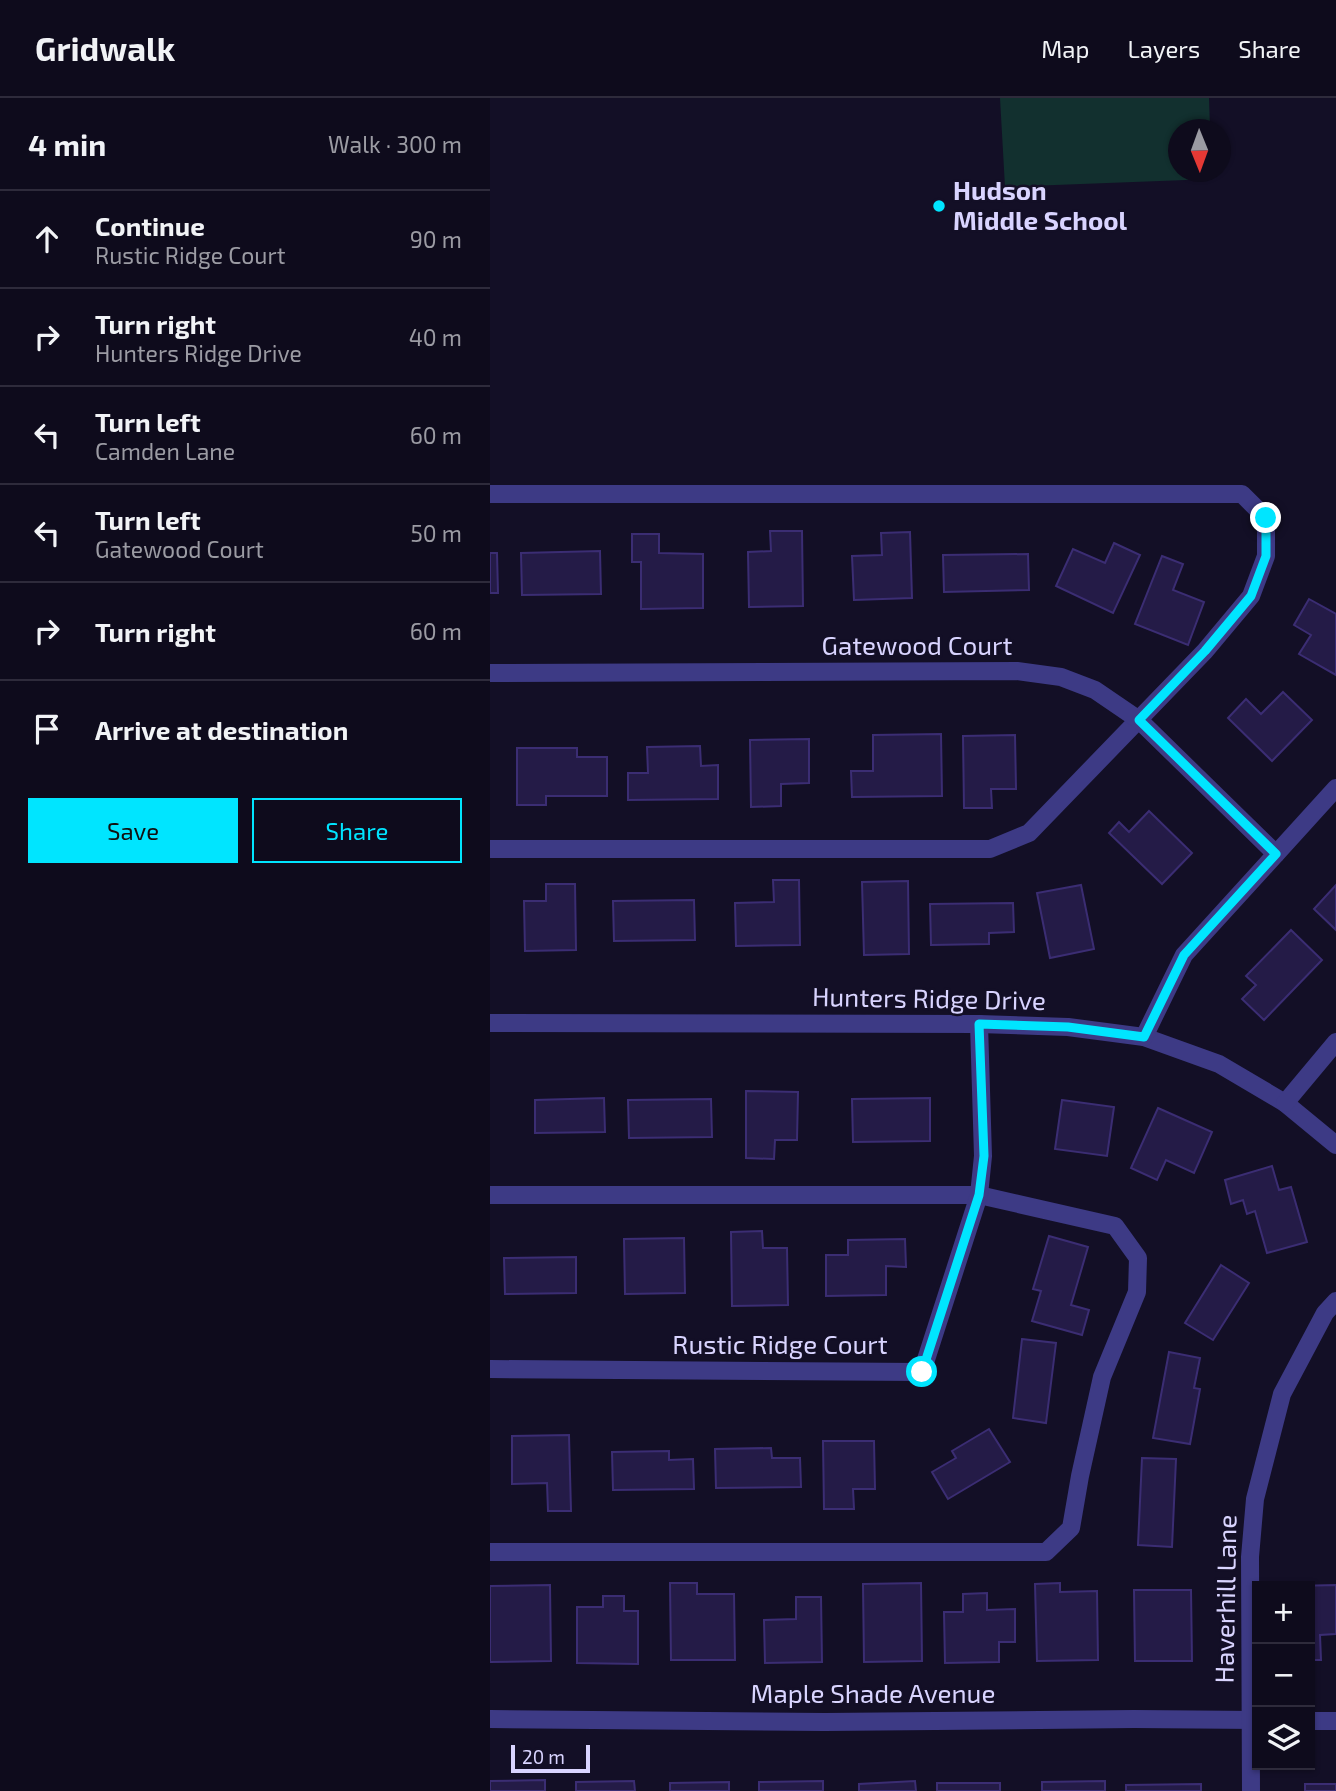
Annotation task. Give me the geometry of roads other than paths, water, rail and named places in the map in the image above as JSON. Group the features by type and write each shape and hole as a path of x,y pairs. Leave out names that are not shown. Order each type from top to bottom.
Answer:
{"street":[{"path":"490,494 1242,494 1266,518 1266,556 1251,596 1205,651 1029,833 990,849 490,849"},
{"name":"Gatewood Court","path":"490,673 1017,671 1061,677 1095,690 1139,720 1276,854"},
{"path":"1144,1037 1184,955 1336,788"},
{"name":"Hunters Ridge Drive","path":"490,1023 979,1024 1068,1027 1144,1037 1219,1064 1285,1103 1336,1144"},
{"name":"Rustic Ridge Court","path":"490,1369 922,1372 979,1195 984,1156 979,1024"},
{"path":"1285,1103 1336,1042"},
{"path":"490,1195 979,1195 1115,1226 1138,1258 1137,1292 1102,1377 1071,1528 1046,1552 490,1552"},
{"name":"Haverhill Lane","path":"1254,1707 1250,1557 1255,1499 1282,1394 1325,1313 1336,1301"},
{"name":"Maple Shade Avenue","path":"490,1719 825,1722 1134,1718 1252,1720"},
{"path":"1315,1721 1336,1721"},
{"name":"Haverhill Lane","path":"1251,1791 1252,1767"}],"place":[{"name":"Hudson Middle School","path":"939,206"}]}
